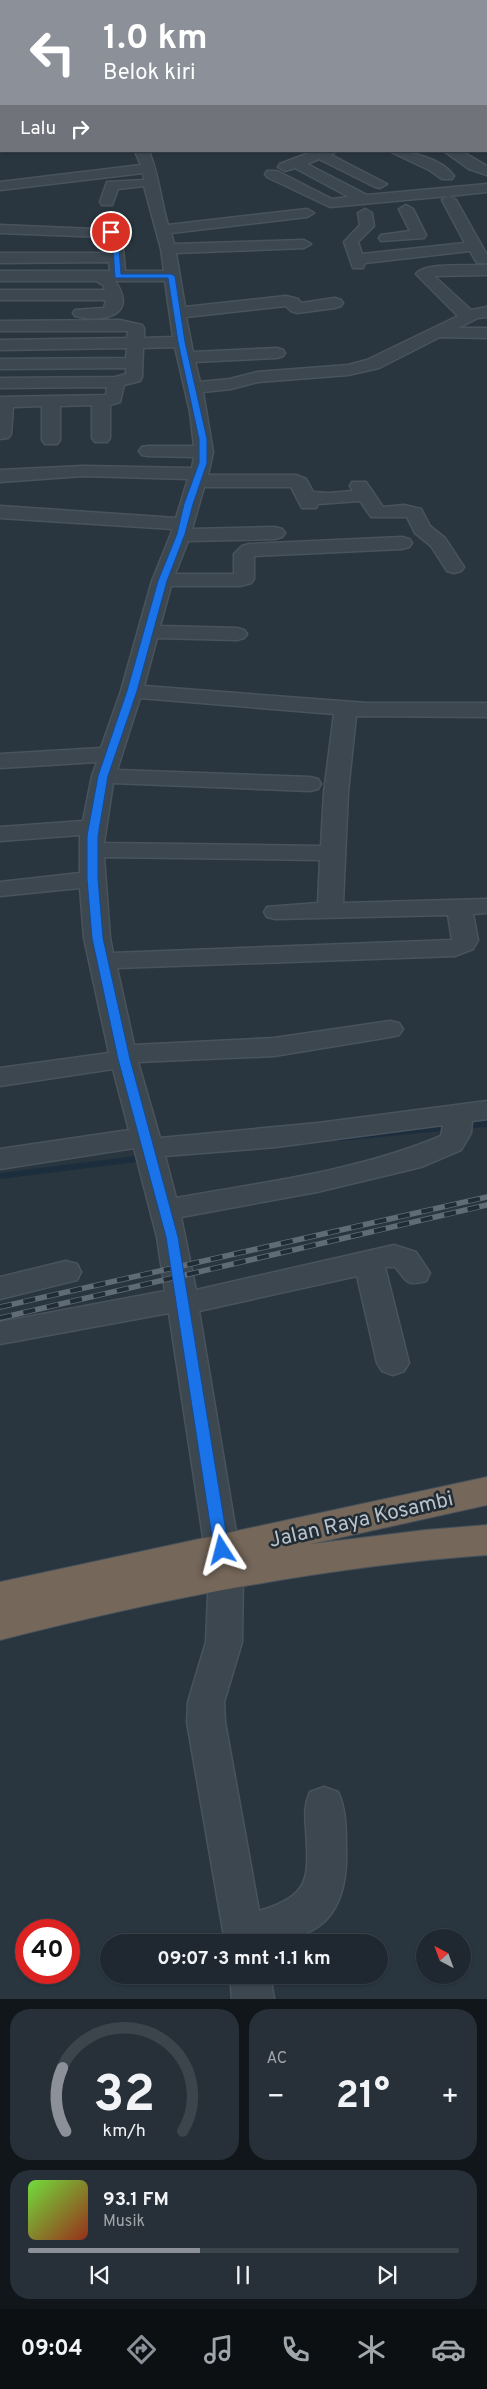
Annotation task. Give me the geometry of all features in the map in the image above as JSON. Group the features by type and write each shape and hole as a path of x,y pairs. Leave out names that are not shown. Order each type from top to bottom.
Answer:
{"highway":[{"name":"Jalan Raya Kosambi","path":"0,1624 224,1561 487,1491"},
{"name":"Jalan Raya Kosambi","path":"0,1598 224,1561 487,1540"}],"street":[{"path":"398,152 434,167 447,176 483,188"},
{"path":"452,152 466,162 487,171"},
{"path":"380,184 321,154 296,158 269,176 326,202 365,213 483,188"},
{"path":"466,162 487,154"},
{"path":"296,158 346,188 365,213 377,239"},
{"path":"0,186 146,161"},
{"path":"107,202 112,184 146,161"},
{"path":"146,161 157,216 166,240 184,350 199,412 204,452 182,529 163,580 147,632 132,691 103,776 93,838 92,879 97,938 124,1057 172,1237 224,1561 224,1642 206,1702 206,1722 244,1934"},
{"path":"425,178 447,176"},
{"path":"346,188 397,181"},
{"path":"344,215 406,209 450,202 486,268 412,273"},
{"path":"350,242 419,235 406,209"},
{"path":"166,240 307,213"},
{"path":"350,242 365,213"},
{"path":"0,218 2,219 0,222"},
{"path":"0,230 109,232 112,234 116,253 118,276"},
{"path":"166,240 232,244 304,244"},
{"path":"350,242 357,262 474,246"},
{"path":"0,243 116,253"},
{"path":"0,258 116,253"},
{"path":"431,272 425,275 469,317"},
{"path":"0,276 171,276"},
{"path":"0,313 107,314 113,310 113,295 109,281 100,277"},
{"path":"440,290 459,288"},
{"path":"0,295 113,295"},
{"path":"177,313 286,301 292,302 297,308 335,303"},
{"path":"192,388 231,384 257,377 356,369 373,364 469,317 487,312"},
{"path":"0,326 132,326 136,328 134,377 116,382 0,382"},
{"path":"438,333 487,333"},
{"path":"0,345 136,344 184,350 277,353"},
{"path":"0,364 136,363"},
{"path":"2,434 3,402 52,402 114,398 116,382"},
{"path":"101,400 101,438"},
{"path":"51,440 52,402"},
{"path":"148,451 204,452"},
{"path":"117,473 124,455"},
{"path":"0,476 59,472 296,481 299,483 307,501 329,499 362,491 375,511 414,513 422,529 438,542 454,567"},
{"path":"0,512 182,529 299,532 378,527"},
{"path":"163,580 244,579 244,554 249,550 404,547 395,529 398,525 392,512"},
{"path":"147,632 237,634"},
{"path":"132,691 395,711 487,710"},
{"path":"330,911 332,853 346,708"},
{"path":"0,761 109,754"},
{"path":"103,776 310,784"},
{"path":"0,834 332,853"},
{"path":"0,889 92,879"},
{"path":"276,912 487,906"},
{"path":"103,961 455,948 464,944 465,940 459,908"},
{"path":"0,1077 124,1057 274,1047 390,1028"},
{"path":"164,1210 317,1182 411,1160 451,1143 458,1123 487,1096"},
{"path":"0,1159 150,1155 213,1144 361,1128 458,1123 487,1110"},
{"path":"0,1334 182,1302 365,1263 392,1255 401,1255 410,1261 415,1273"},
{"path":"365,1263 371,1269 394,1363"},
{"path":"0,1288 66,1272"},
{"path":"256,1934 313,1906 326,1881 324,1804"},
{"path":"251,1984 253,1999"}],"waterway":[{"path":"464,1126 487,1124"},
{"path":"340,1138 450,1127"},
{"path":"0,1176 144,1158"}],"railway":[{"path":"0,1307 487,1197"},
{"path":"0,1318 487,1205"}],"route":[{"path":"111,232 116,248 115,257 118,276 171,276 182,342 199,412 203,439 203,463 188,504 181,534 162,581 132,691 118,726 103,776 92,836 92,879 97,938 124,1059 149,1148 155,1180 172,1237 222,1550"}]}
